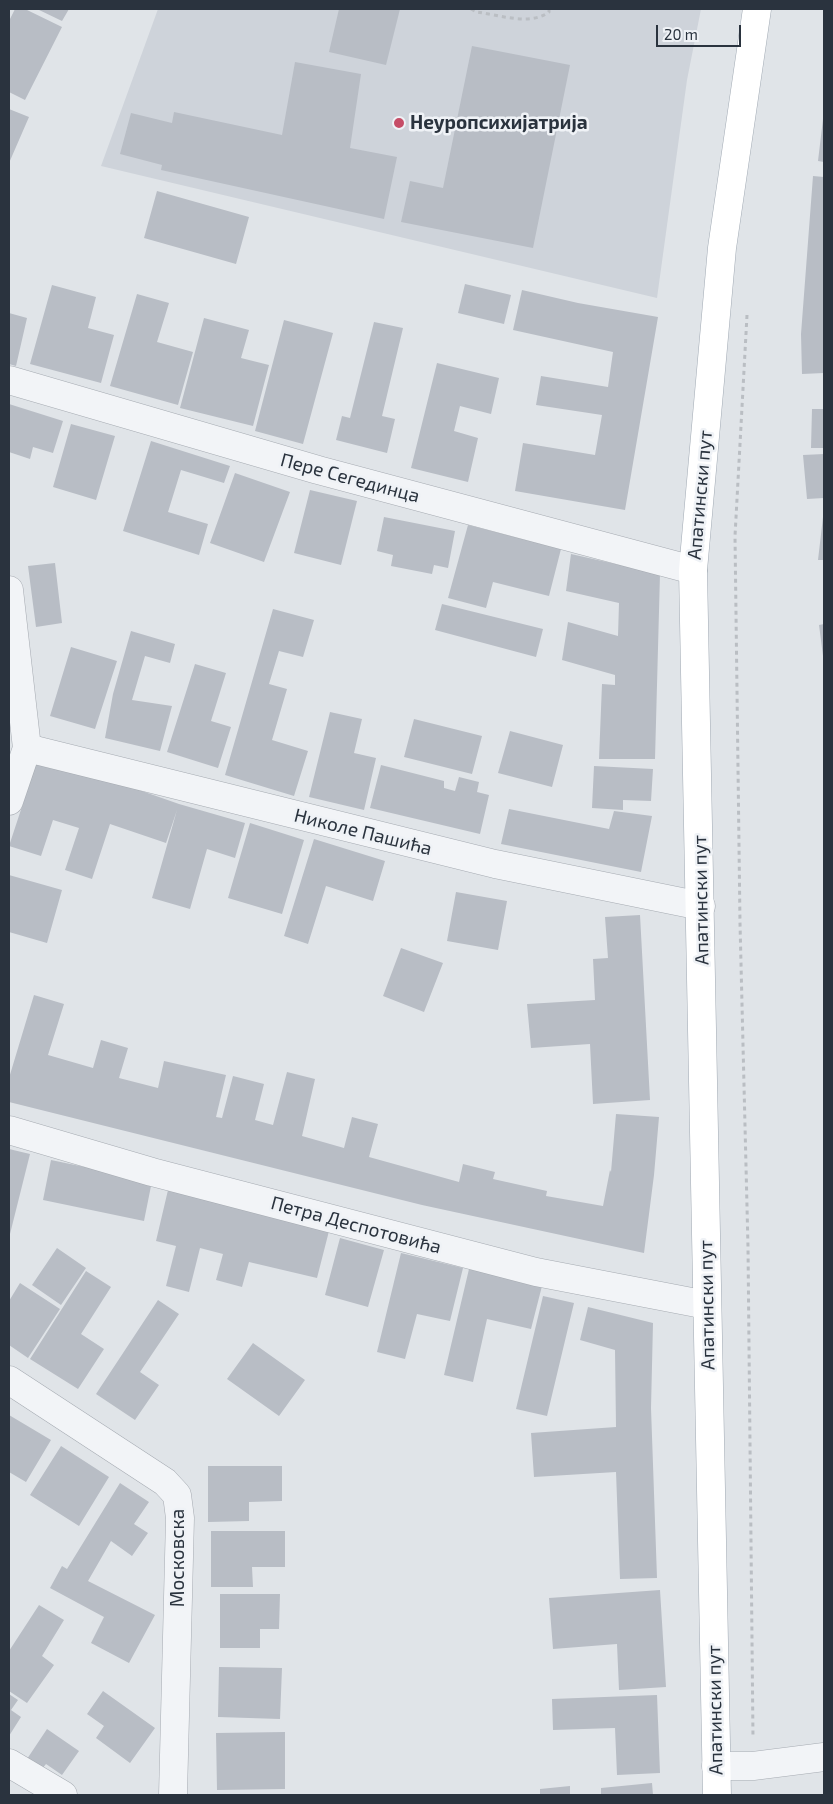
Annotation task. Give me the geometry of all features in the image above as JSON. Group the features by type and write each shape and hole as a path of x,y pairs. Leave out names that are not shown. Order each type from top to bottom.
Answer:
{"main road":[{"name":"Апатински пут","path":"717,1795 693,570 722,248 757,9"}],"street":[{"name":"Пере Сегединца","path":"9,380 318,470 693,570"},
{"path":"9,590 27,748 9,801"},
{"name":"Николе Пашића","path":"27,748 495,864 701,906"},
{"name":"Петра Деспотовића","path":"9,1130 152,1172 536,1272 707,1306"},
{"name":"Московска","path":"9,1380 165,1482 177,1495 180,1518 173,1795"},
{"path":"716,1766 753,1766 824,1756"},
{"path":"9,1763 63,1795"}],"path":[{"path":"471,9 477,12 523,19 541,18 549,9"},
{"path":"747,310 735,536 740,924 748,1256 753,1766"}],"shaded area":[{"name":"Неуропсихијатрија","path":"158,9 701,9 687,80 657,298 101,166"}],"building":[{"path":"15,9 25,9 62,27 25,100 9,92 9,21"},
{"path":"37,9 69,9 62,21"},
{"path":"339,9 400,9 386,65 329,52"},
{"path":"472,46 570,65 533,248 401,222 410,181 443,188"},
{"path":"295,62 361,74 350,148 397,157 384,219 161,170 162,165 120,154 131,113 172,123 174,112 282,135"},
{"path":"9,109 29,117 9,163"},
{"path":"824,119 824,162 818,161"},
{"path":"813,176 824,177 824,373 802,374 801,334"},
{"path":"157,191 249,217 236,264 144,238"},
{"path":"465,284 511,295 504,324 458,313"},
{"path":"52,285 96,297 88,328 114,335 101,383 30,364"},
{"path":"522,290 578,303 658,317 625,510 515,491 523,443 595,455 602,415 536,405 541,376 608,387 613,352 513,330"},
{"path":"137,294 169,303 157,342 193,352 178,405 110,386"},
{"path":"9,313 27,318 16,366 9,364"},
{"path":"204,318 249,330 241,358 269,365 253,426 180,408"},
{"path":"284,320 333,333 303,444 255,431"},
{"path":"374,322 403,328 382,416 395,419 387,453 336,440 342,416 350,418"},
{"path":"437,363 499,378 491,414 460,406 454,431 478,438 468,482 411,468"},
{"path":"9,404 63,421 53,453 33,447 30,459 9,452"},
{"path":"812,409 824,409 824,448 811,448"},
{"path":"71,424 115,436 96,500 53,487"},
{"path":"151,441 230,466 224,483 181,470 168,512 208,524 199,555 123,531"},
{"path":"824,454 824,498 807,499 803,455"},
{"path":"235,473 290,492 264,562 210,543"},
{"path":"310,490 357,501 341,565 294,553"},
{"path":"384,517 455,531 448,568 434,565 432,574 391,566 393,555 377,551"},
{"path":"823,517 824,560 818,560"},
{"path":"468,525 561,549 549,596 493,582 486,608 448,598"},
{"path":"571,554 660,574 655,759 599,759 602,684 615,685 615,675 562,660 568,622 618,636 619,603 566,591"},
{"path":"55,563 62,623 36,627 28,566"},
{"path":"442,604 543,629 536,657 435,630"},
{"path":"273,609 314,620 303,657 279,651 269,684 287,689 272,740 308,751 294,796 225,775"},
{"path":"824,624 824,656 823,656 819,625"},
{"path":"131,631 175,644 170,663 145,656 132,700 172,706 160,751 105,738 113,694"},
{"path":"71,647 117,661 95,729 50,716"},
{"path":"195,664 226,673 211,721 231,727 218,768 167,752"},
{"path":"330,712 362,719 354,753 376,758 364,810 309,797"},
{"path":"414,719 482,736 472,774 404,757"},
{"path":"510,731 563,745 552,787 498,773"},
{"path":"39,755 179,804 245,823 235,858 207,849 190,909 152,898 177,810 166,843 110,824 92,879 65,870 79,828 53,820 41,856 9,846"},
{"path":"381,765 444,781 444,788 455,791 459,777 479,782 477,792 489,795 480,834 370,808"},
{"path":"594,766 653,769 651,801 623,800 623,810 592,808"},
{"path":"509,809 609,829 614,811 652,816 641,872 501,844"},
{"path":"250,823 304,840 282,914 228,898"},
{"path":"314,839 385,861 373,901 326,886 308,944 284,936"},
{"path":"9,875 62,890 47,943 9,932"},
{"path":"456,892 507,901 498,950 447,941"},
{"path":"640,915 650,1100 593,1104 590,1044 531,1048 527,1004 595,1000 593,959 608,958 605,917"},
{"path":"401,948 443,963 424,1012 383,996"},
{"path":"34,995 64,1004 48,1055 93,1068 101,1040 128,1048 119,1078 158,1088 164,1061 226,1075 216,1117 222,1118 233,1076 264,1084 255,1120 273,1125 287,1072 315,1079 302,1136 344,1148 352,1117 378,1124 369,1157 459,1182 463,1164 495,1172 493,1179 547,1191 546,1196 603,1206 610,1170 611,1172 616,1114 659,1117 644,1253 422,1205 9,1102 9,1078"},
{"path":"9,1149 30,1154 9,1238"},
{"path":"51,1160 152,1181 144,1221 43,1200"},
{"path":"168,1190 329,1231 317,1278 249,1262 242,1287 216,1280 223,1254 200,1248 189,1292 166,1286 176,1246 156,1241"},
{"path":"340,1238 384,1250 368,1307 325,1295"},
{"path":"57,1248 86,1268 61,1305 32,1285"},
{"path":"401,1253 463,1268 450,1321 417,1314 405,1359 377,1352"},
{"path":"469,1269 542,1286 531,1329 487,1319 473,1382 444,1375"},
{"path":"86,1271 111,1287 81,1334 104,1349 78,1389 30,1359"},
{"path":"20,1283 60,1309 28,1358 9,1345 9,1301"},
{"path":"543,1296 574,1303 547,1416 516,1409"},
{"path":"158,1300 179,1314 140,1372 159,1385 135,1420 96,1394"},
{"path":"588,1307 653,1323 651,1408 657,1578 620,1579 616,1472 534,1477 531,1433 616,1427 615,1350 580,1340"},
{"path":"253,1343 305,1380 279,1416 227,1379"},
{"path":"9,1415 51,1440 26,1482 9,1472"},
{"path":"61,1446 109,1477 79,1526 30,1495"},
{"path":"208,1466 282,1466 282,1501 249,1502 249,1521 208,1522"},
{"path":"120,1483 149,1502 134,1524 148,1533 132,1556 111,1541 88,1581 155,1615 129,1663 91,1643 104,1617 50,1588 62,1566 67,1569"},
{"path":"211,1531 285,1531 285,1567 252,1567 253,1587 211,1587"},
{"path":"660,1590 666,1687 619,1690 617,1644 553,1649 549,1598"},
{"path":"220,1594 280,1594 279,1629 260,1629 260,1648 220,1648"},
{"path":"39,1605 64,1620 42,1656 54,1665 27,1703 9,1691 9,1651"},
{"path":"219,1667 282,1668 280,1719 218,1717"},
{"path":"103,1691 155,1728 130,1763 96,1738 104,1726 87,1714"},
{"path":"9,1694 18,1700 11,1710 21,1717 9,1736"},
{"path":"657,1695 660,1773 617,1775 615,1728 553,1730 552,1699"},
{"path":"47,1729 79,1751 62,1775 46,1764 42,1769 27,1759"},
{"path":"285,1732 285,1789 217,1790 216,1733"},
{"path":"652,1783 653,1795 601,1795 601,1788"},
{"path":"570,1786 570,1795 540,1795 540,1789"}],"place":[{"name":"Неуропсихијатрија","path":"399,123"}]}
